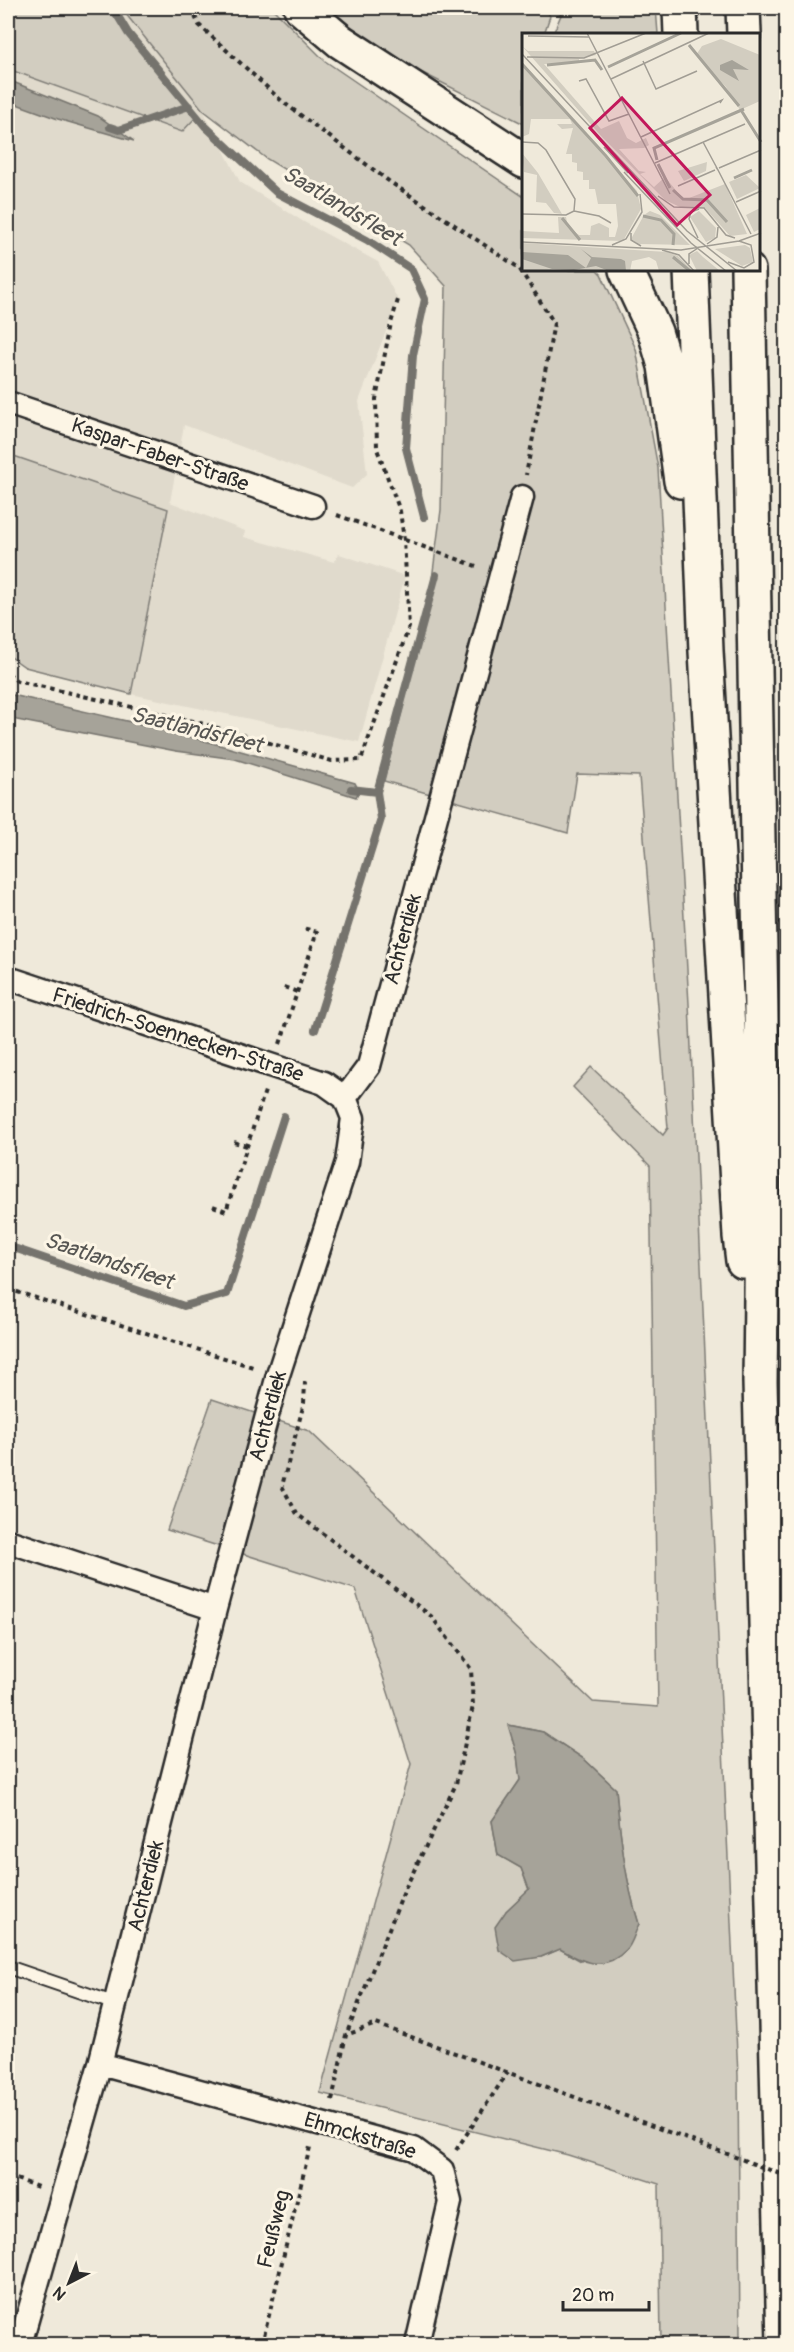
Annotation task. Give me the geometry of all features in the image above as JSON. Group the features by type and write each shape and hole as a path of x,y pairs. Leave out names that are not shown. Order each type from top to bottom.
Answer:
{"highway":[{"path":"301,8 340,41 522,160"},
{"path":"680,8 681,33"},
{"path":"743,8 744,33"},
{"path":"627,272 655,332 665,366 706,651"},
{"path":"692,272 706,651 740,1236 760,1382"},
{"path":"748,272 763,1125 760,1382 784,2344"}],"street":[{"name":"Kaspar-Faber-Straße","path":"8,403 313,506"},
{"name":"Achterdiek","path":"20,2344 100,2064 215,1609 279,1375 347,1162 353,1118 345,1098 369,1065 522,497"},
{"name":"Friedrich-Soennecken-Straße","path":"8,978 324,1083 345,1098"},
{"path":"8,1541 215,1609"},
{"name":"Ehmckstraße","path":"100,2064 414,2149 442,2170 450,2202 417,2344"}],"lane":[{"path":"8,1967 116,2004"}],"path":[{"path":"191,8 199,26 283,102 390,182 519,268 554,323 522,497"},
{"path":"8,674 18,681 114,701 197,722 332,761 361,760 409,627 400,511 377,449 376,399 398,300"},
{"path":"313,506 500,574"},
{"path":"284,987 297,992"},
{"path":"234,1142 247,1146"},
{"path":"8,1289 279,1375"},
{"name":"Feußweg","path":"262,2344 346,2035 405,1889 456,1784 473,1706 471,1669 431,1616 297,1514 282,1486 304,1403 305,1383 279,1375"},
{"path":"346,2035 376,2024 786,2176"},
{"path":"464,2138 508,2072"},
{"path":"8,2176 62,2195"}],"shaded area":[{"path":"8,8 107,8 197,116 182,132 8,69"},
{"path":"107,8 121,8 203,110 240,182 304,222 378,262 398,300 359,401 367,474 352,488 184,425 170,502 245,531 244,537 334,562 339,554 405,576 359,742 131,694 25,667 8,655 8,69 182,132 197,116"},
{"path":"121,8 272,8 325,61 522,196 522,272 599,272 636,349 658,468 689,1004 738,2076 740,2344 661,2344 659,2184 568,2155 320,2093 411,1764 355,1589 167,1530 212,1399 309,1431 593,1702 658,1707 650,1166 573,1087 591,1067 663,1135 668,1128 639,776 577,774 568,833 384,781 428,610 441,510 446,286 409,245 267,159 203,110","holes":["509,1725 543,1732 584,1759 616,1789 624,1857 639,1924 581,1961 560,1949 541,1957 506,1911 529,1890 521,1868 498,1855 492,1821 520,1780 517,1755"]},
{"path":"327,8 457,11 469,8 545,8 550,16 544,33 522,33 522,123 395,59"},
{"path":"554,8 656,8 658,33 553,33 561,15"},
{"path":"8,80 98,116 134,141 58,119 8,101"},
{"path":"8,454 168,509 131,694 25,667 8,655"},
{"path":"8,694 166,730 355,783 359,791 356,797 235,759 176,751 17,720 8,717"},
{"path":"508,1725 543,1732 584,1759 616,1789 624,1857 639,1924 628,1948 610,1961 593,1963 576,1958 560,1949 541,1957 515,1961 499,1950 495,1927 506,1911 529,1889 521,1868 498,1855 492,1821 520,1780 517,1755"}],"waterway":[{"name":"Saatlandsfleet","path":"113,8 128,33 205,126 277,193 367,240 411,269 425,299 413,355 406,448 424,517"},
{"path":"110,127 119,130 189,106"},
{"name":"Saatlandsfleet","path":"315,1030 381,819 377,792 436,575"},
{"name":"Saatlandsfleet","path":"351,789 377,792"},
{"name":"Saatlandsfleet","path":"8,1246 184,1306 227,1294 284,1116"}]}
